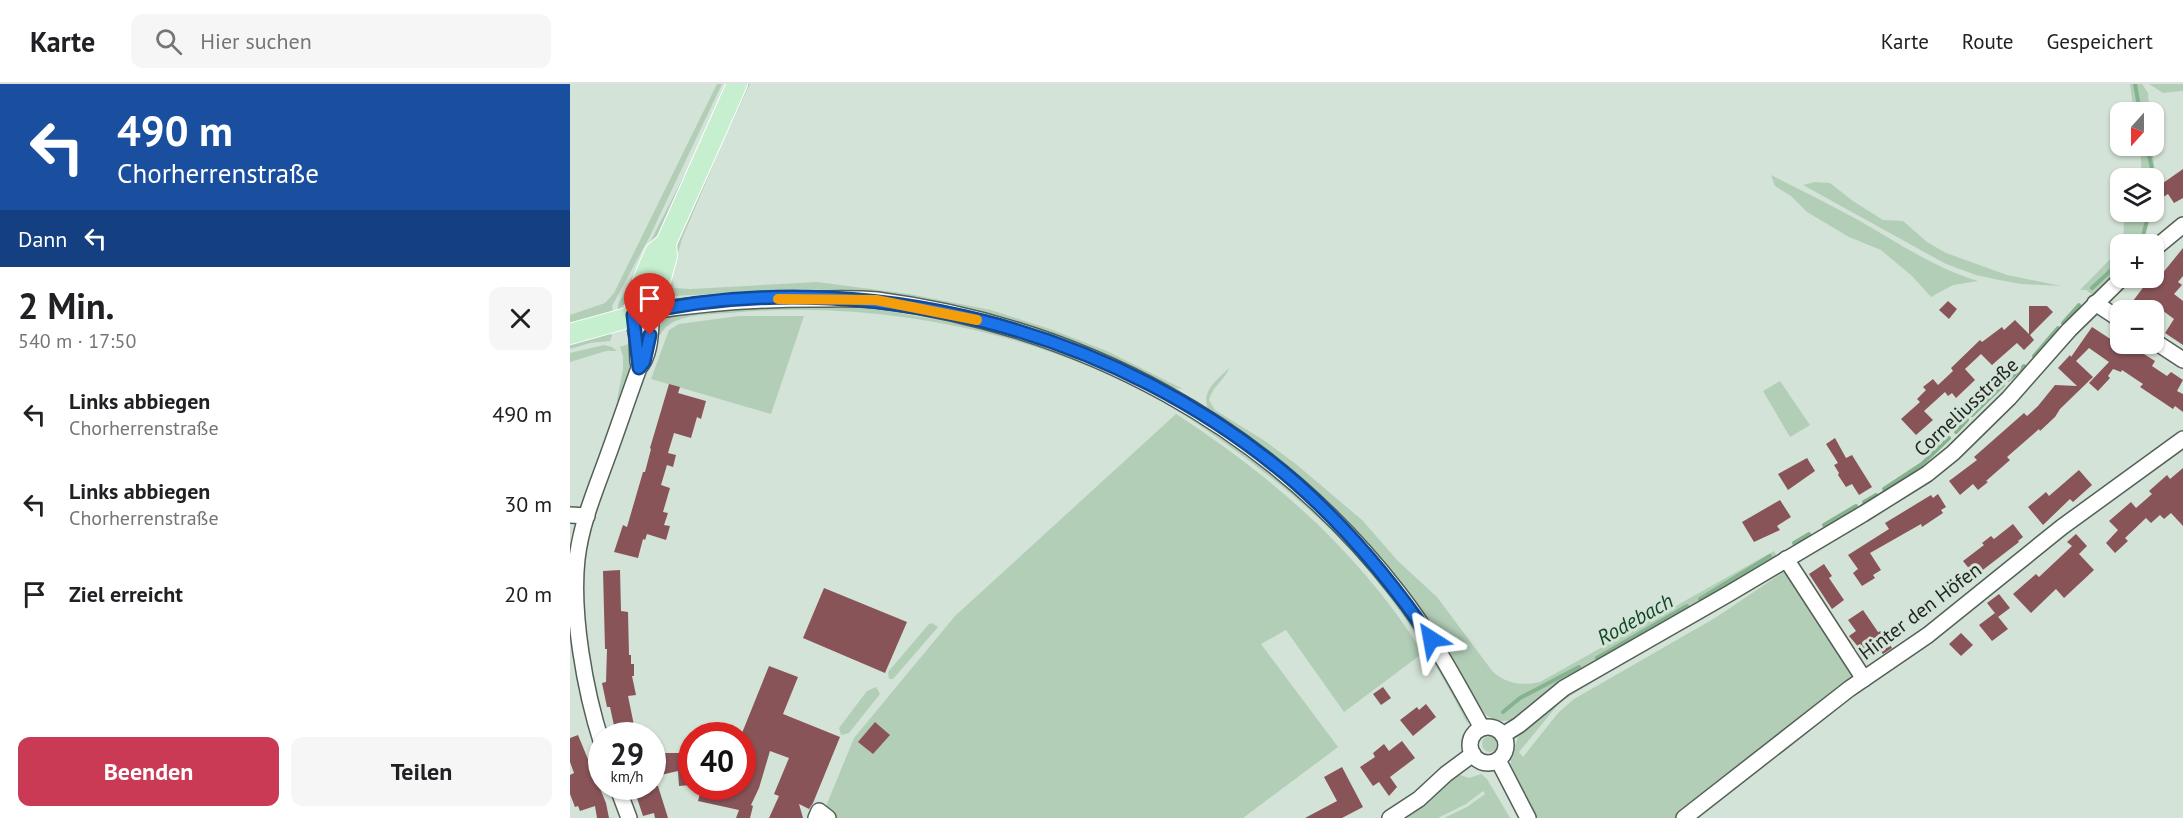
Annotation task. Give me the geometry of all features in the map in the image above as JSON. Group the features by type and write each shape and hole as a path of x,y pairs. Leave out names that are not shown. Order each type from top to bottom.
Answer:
{"main road":[{"path":"570,334 642,313 644,278 655,252 666,243 737,84"}],"street":[{"path":"2164,241 2183,225"},
{"name":"Corneliusstraße","path":"1503,735 1519,725 1564,688 1865,513 1926,474 1953,453 2012,395 2111,288"},
{"path":"595,722 589,701 577,613 577,560 587,516 639,368 642,313 752,299 876,300 1009,327 1060,344 1130,374 1211,419 1295,482 1348,534 1412,611 1437,648 1482,728"},
{"path":"2095,303 2110,313"},
{"path":"2164,348 2183,360"},
{"name":"Hinter den Höfen","path":"1684,818 1864,679 1928,635 2062,527 2183,439"},
{"path":"570,515 587,516"},
{"path":"1786,559 1864,679"},
{"path":"1482,728 1494,728 1503,735 1506,748 1498,760 1481,761 1473,754 1472,739 1482,728"},
{"path":"1390,818 1419,799 1446,774 1473,754"},
{"path":"1498,760 1528,818"},
{"path":"622,800 629,818"}],"green space":[{"path":"717,84 722,84 649,238 612,306 613,312 570,324 570,315 605,303 614,293"},
{"path":"727,84 662,230 647,254 628,301 618,310 618,305 694,156"},
{"path":"743,84 750,84 682,239 671,277 674,288 817,282 909,294 991,310 1053,330 1107,351 1183,389 1167,387 1133,368 1056,337 871,293 803,289 674,296 667,284 668,269 682,224"},
{"path":"2130,84 2142,84 2148,93 2148,102 2133,102"},
{"path":"2149,84 2183,84 2183,91 2163,93"},
{"path":"2141,156 2153,156 2154,168 2141,168"},
{"path":"1771,175 1847,214 1931,262 1978,281 1953,285 1931,297 1912,276 1881,250 1849,237 1807,212 1791,196 1775,186"},
{"path":"1815,182 1830,183 1883,220 1903,221 1927,242 1946,253 2007,275 2061,286 2021,284 1999,280 1976,275 1946,264 1803,185"},
{"path":"2149,222 2143,234 2123,234 2124,223"},
{"path":"2110,259 2110,279 2093,295 2086,290 2080,290"},
{"path":"747,306 871,308 988,329 1022,338 1089,363 1165,399 1166,404 1117,379 1065,357 1010,339 898,316 841,311 785,310 711,314 681,319 666,328 660,335 655,335 666,318"},
{"path":"739,316 804,316 771,414 651,379 669,330 679,324"},
{"path":"610,331 612,336 610,341 590,343 570,349 570,343"},
{"path":"632,343 636,353 620,406 617,400 623,356 620,347"},
{"path":"604,345 617,351 606,351 570,362 570,353"},
{"path":"1229,368 1213,390 1209,400 1215,410 1265,441 1362,520 1398,561 1437,597 1493,672 1509,681 1521,684 1540,682 1774,551 1778,558 1516,718 1508,721 1492,719 1485,714 1402,587 1364,540 1328,503 1295,474 1208,409 1206,403 1208,391"},
{"path":"1780,381 1810,425 1790,437 1763,391"},
{"path":"1185,410 1244,449 1326,520 1379,579 1418,630 1465,711 1468,725 1454,697 1405,618 1347,546 1273,479 1180,412"},
{"path":"1176,414 1248,464 1313,520 1372,582 1423,653 1344,712 1286,630 1261,644 1338,747 1243,818 832,818 824,811 854,738 955,616"},
{"path":"1785,571 1788,572 1857,677 1680,818 1536,818 1511,765 1518,737 1563,696 1768,577 1716,611 1560,702 1519,752 1523,757 1558,713 1574,699 1715,618"},
{"path":"932,623 938,627 893,679 889,679 888,672"},
{"path":"876,687 880,694 849,733 841,735 839,728 867,691"},
{"path":"1487,736 1493,736 1498,744 1496,750 1487,752 1482,747 1482,741"},
{"path":"1481,774 1487,779 1510,818 1444,818 1467,807 1485,794 1483,791 1466,804 1438,818 1402,818 1451,778 1460,775 1469,778"}],"building":[{"path":"2183,169 2183,198 2174,203 2168,194 2164,196 2164,182"},
{"path":"2183,248 2183,276 2178,282 2182,285 2174,294 2183,301 2183,345 2165,333 2174,319 2164,312 2164,300 2134,300 2143,288 2164,288 2164,271"},
{"path":"1948,301 1957,309 1949,319 1939,310"},
{"path":"2029,306 2047,306 2053,312 2030,335 2034,340 2024,350 2017,343 1992,365 1981,354 1965,369 1975,380 1956,398 1952,393 1948,396 1945,392 1924,411 1933,420 1916,435 1901,419 1920,402 1917,399 1926,390 1923,387 1933,379 1938,385 1953,371 1951,368 1980,340 1982,342 2002,327 2004,330 2015,320 2029,334"},
{"path":"2092,327 2110,339 2110,354 2144,354 2155,361 2152,366 2167,376 2171,372 2183,380 2177,391 2183,394 2183,412 2175,406 2173,409 2140,387 2143,384 2122,370 2121,372 2113,369 2108,376 2110,378 2098,391 2089,383 2109,362 2089,348 2076,361 2093,377 2040,431 2039,429 2007,457 2010,460 1986,481 1988,482 1978,490 1973,484 1960,495 1949,481 1977,460 1974,457 2024,413 2027,416 2055,385 2077,386 2058,368 2070,355 2071,357"},
{"path":"669,384 680,387 678,393 706,401 701,419 697,417 691,438 674,433 668,453 676,455 673,467 667,465 661,485 670,488 663,512 668,513 664,525 670,526 666,540 647,534 645,540 643,539 638,558 614,552 623,525 627,527"},
{"path":"1835,438 1846,458 1852,455 1872,487 1859,495 1852,484 1846,487 1838,475 1834,465 1838,463 1826,444"},
{"path":"1807,458 1815,471 1788,490 1778,474"},
{"path":"2183,468 2183,526 2171,513 2164,519 2160,515 2151,523 2146,518 2125,538 2128,541 2115,553 2106,543 2118,530 2109,521 2131,502 2136,508 2152,494 2149,491 2167,475 2170,479"},
{"path":"2079,470 2092,485 2073,502 2070,499 2043,525 2028,507 2046,492 2049,496"},
{"path":"1938,494 1946,507 1941,510 1943,513 1922,527 1921,524 1870,553 1881,570 1873,575 1875,578 1862,586 1853,573 1858,569 1848,555 1889,529 1885,523 1931,495 1933,498"},
{"path":"1780,500 1791,517 1777,526 1780,530 1754,542 1742,522"},
{"path":"2013,524 2023,537 1975,576 1963,561 1984,545 1982,543 1991,536 1994,539"},
{"path":"2076,534 2087,546 2079,554 2094,570 2064,598 2056,589 2031,613 2013,594 2036,574 2039,577 2072,546 2067,542"},
{"path":"1824,564 1832,576 1829,578 1844,600 1832,609 1809,574"},
{"path":"620,570 621,611 628,612 629,655 631,655 631,664 634,664 634,676 632,676 636,695 628,696 633,722 613,722 610,707 607,707 602,683 606,682 607,649 605,649 603,571"},
{"path":"824,588 907,622 885,673 803,638"},
{"path":"1999,594 2010,608 1998,617 1987,603"},
{"path":"1863,610 1892,648 1883,654 1879,649 1867,657 1849,636 1856,631 1848,620"},
{"path":"1995,613 2008,629 1992,641 1979,625"},
{"path":"1961,633 1973,645 1961,656 1949,644"},
{"path":"769,666 798,677 783,714 840,737 813,803 809,809 799,804 803,818 769,818 779,796 774,794 789,758 770,751 756,794 756,722 746,722"},
{"path":"1383,687 1391,698 1381,705 1373,694"},
{"path":"1426,704 1436,717 1413,736 1400,720 1417,707 1419,710"},
{"path":"875,722 890,735 873,754 858,742"},
{"path":"578,735 588,759 588,800 605,800 609,818 597,818 595,806 580,811 578,806 575,807 570,794 570,775 574,773 570,762 570,738"},
{"path":"1402,741 1415,758 1390,777 1397,787 1389,796 1379,782 1373,786 1360,767 1375,757 1373,753 1384,744 1389,751"},
{"path":"666,753 678,753 678,771 666,774"},
{"path":"1342,767 1363,807 1342,818 1305,818 1337,801 1324,777"},
{"path":"638,800 662,800 668,818 655,818 654,813 643,816"},
{"path":"753,800 750,818 736,818 739,810 698,801"}],"waterway":[{"name":"Rodebach","path":"2135,84 2138,102"},
{"name":"Rodebach","path":"2149,156 2152,168"},
{"name":"Rodebach","path":"2144,234 2146,222"},
{"name":"Rodebach","path":"2092,288 2110,271"},
{"name":"Rodebach","path":"2063,323 2079,305"},
{"name":"Rodebach","path":"2034,356 2058,328"},
{"name":"Rodebach","path":"2008,380 2024,366"},
{"name":"Rodebach","path":"1972,415 2003,385"},
{"name":"Rodebach","path":"1956,432 1967,420"},
{"name":"Rodebach","path":"1884,489 1922,464 1949,438"},
{"name":"Rodebach","path":"1864,502 1876,495"},
{"name":"Rodebach","path":"1824,525 1856,506"},
{"name":"Rodebach","path":"1794,543 1809,534"},
{"name":"Rodebach","path":"1700,599 1770,556"},
{"name":"Rodebach","path":"1597,658 1687,606"},
{"name":"Rodebach","path":"1503,712 1520,698 1579,667"}],"slow traffic":[{"path":"778,299 876,300 977,320"}],"route":[{"path":"650,335 644,362 639,368 633,315 697,304 752,299 850,298 876,300 959,316 1009,327 1060,344 1162,390 1211,419 1295,482 1321,506 1373,562 1396,589 1431,639"}]}
